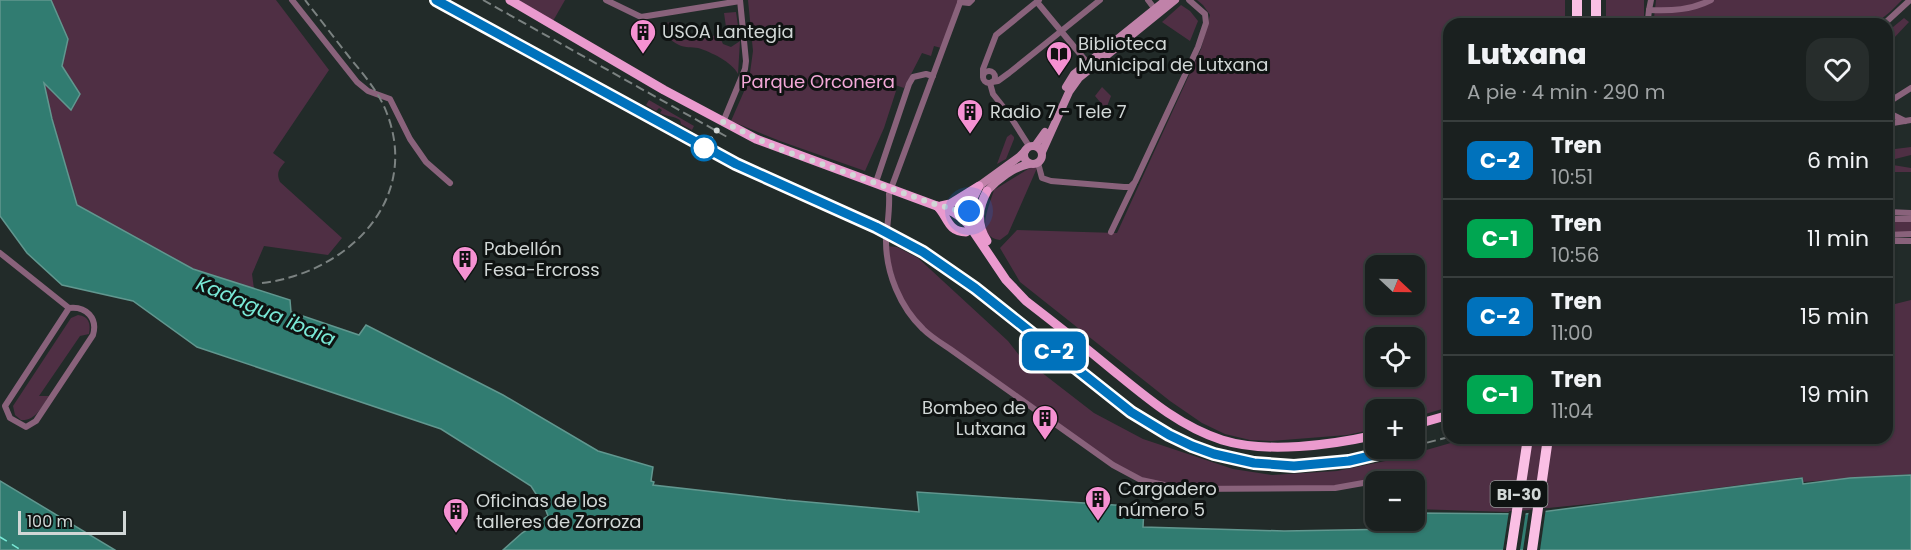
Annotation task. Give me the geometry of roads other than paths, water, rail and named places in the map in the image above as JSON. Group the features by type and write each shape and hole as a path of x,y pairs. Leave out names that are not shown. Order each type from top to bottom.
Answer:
{"highway":[{"path":"1576,0 1576,18"},
{"path":"1596,0 1596,18"},
{"name":"BI-30","path":"1511,550 1527,444"},
{"name":"BI-30","path":"1532,550 1547,444"}],"main road":[{"path":"510,0 664,90 774,147 954,209 974,225"},
{"path":"1157,12 1166,0"},
{"path":"1036,166 1024,157 1033,149 1089,64 1175,0"},
{"path":"1033,149 1042,158 1036,166"},
{"path":"1033,149 1019,157 973,196 969,211 974,225 1026,301 1164,411 1204,433 1242,444 1284,447 1341,443 1365,438"},
{"path":"938,205 950,204 1020,166 1036,166"},
{"path":"938,205 948,225 954,230 966,232 974,225"},
{"path":"1425,423 1443,417"}],"street":[{"path":"292,0 357,82 368,91 390,99 410,139 426,162 450,183"},
{"path":"606,0 641,17 740,0 745,69 723,122"},
{"path":"972,0 969,3 960,1 889,194 890,208 886,241 889,270 907,309 924,330 1105,459 1141,480 1183,489 1335,488 1365,483"},
{"path":"1089,64 1060,32 1038,1 996,35 982,76 984,82 998,81 1009,73 1060,32 1100,0"},
{"path":"1148,0 1157,12"},
{"path":"1111,232 1198,47 1206,22 1204,14 1189,0"},
{"path":"1648,18 1651,0"},
{"path":"1649,10 1676,11 1700,6 1711,0"},
{"path":"1891,18 1911,0"},
{"path":"982,76 986,72 992,72 995,77 991,83 993,94 1033,149"},
{"path":"876,182 909,84 913,77 933,76"},
{"path":"1893,99 1911,88"},
{"path":"1893,115 1908,121"},
{"path":"1893,123 1908,121"},
{"path":"1036,166 1042,178 1060,182 1130,187 1135,182"},
{"path":"1893,212 1911,213"},
{"path":"1893,219 1911,219"},
{"path":"1893,235 1911,234"},
{"path":"1893,241 1911,240"},
{"path":"0,253 69,308 83,309 94,322 93,335 33,424 26,427 7,414 5,406 69,308"},
{"path":"0,417 7,414"}],"water":[{"name":"Kadagua ibaia","path":"0,0 51,0 68,39 62,66 80,94 71,110 44,83 77,205 193,269 290,300 291,312 359,335 366,325 503,395 598,451 653,467 651,481 654,482 653,485 919,512 917,492 1144,507 1143,527 1284,531 1425,531 1425,513 1526,514 1802,478 1803,484 1850,478 1911,475 1911,550 503,550 522,533 548,516 531,486 441,429 197,347 133,301 62,285 27,253 0,216"},
{"path":"0,481 115,550 0,550"}],"railway":[{"path":"262,283 293,276 322,264 348,248 369,227 385,202 394,174 394,144 383,104 370,83 305,0"},
{"path":"436,0 718,155 876,227 923,252 976,288 1131,412 1169,435 1214,454 1254,463 1294,466 1365,457"},
{"path":"483,0 729,138"},
{"path":"1425,443 1443,439"}],"train":[{"name":"C-2","path":"436,0 736,164 876,227 923,252 975,288 1131,412 1169,435 1214,454 1254,463 1294,466 1328,464 1365,457"}],"place":[{"name":"USOA Lantegia","path":"643,55"},
{"name":"Biblioteca Municipal de Lutxana","path":"1059,77"},
{"name":"Radio 7 - Tele 7","path":"970,135"},
{"name":"Pabellón Fesa-Ercross","path":"465,282"},
{"name":"Bombeo de Lutxana","path":"1045,441"},
{"name":"Cargadero número 5","path":"1098,522"},
{"name":"Oficinas de los talleres de Zorroza","path":"456,534"}],"park label":[{"name":"Parque Orconera","path":"818,82"}]}
